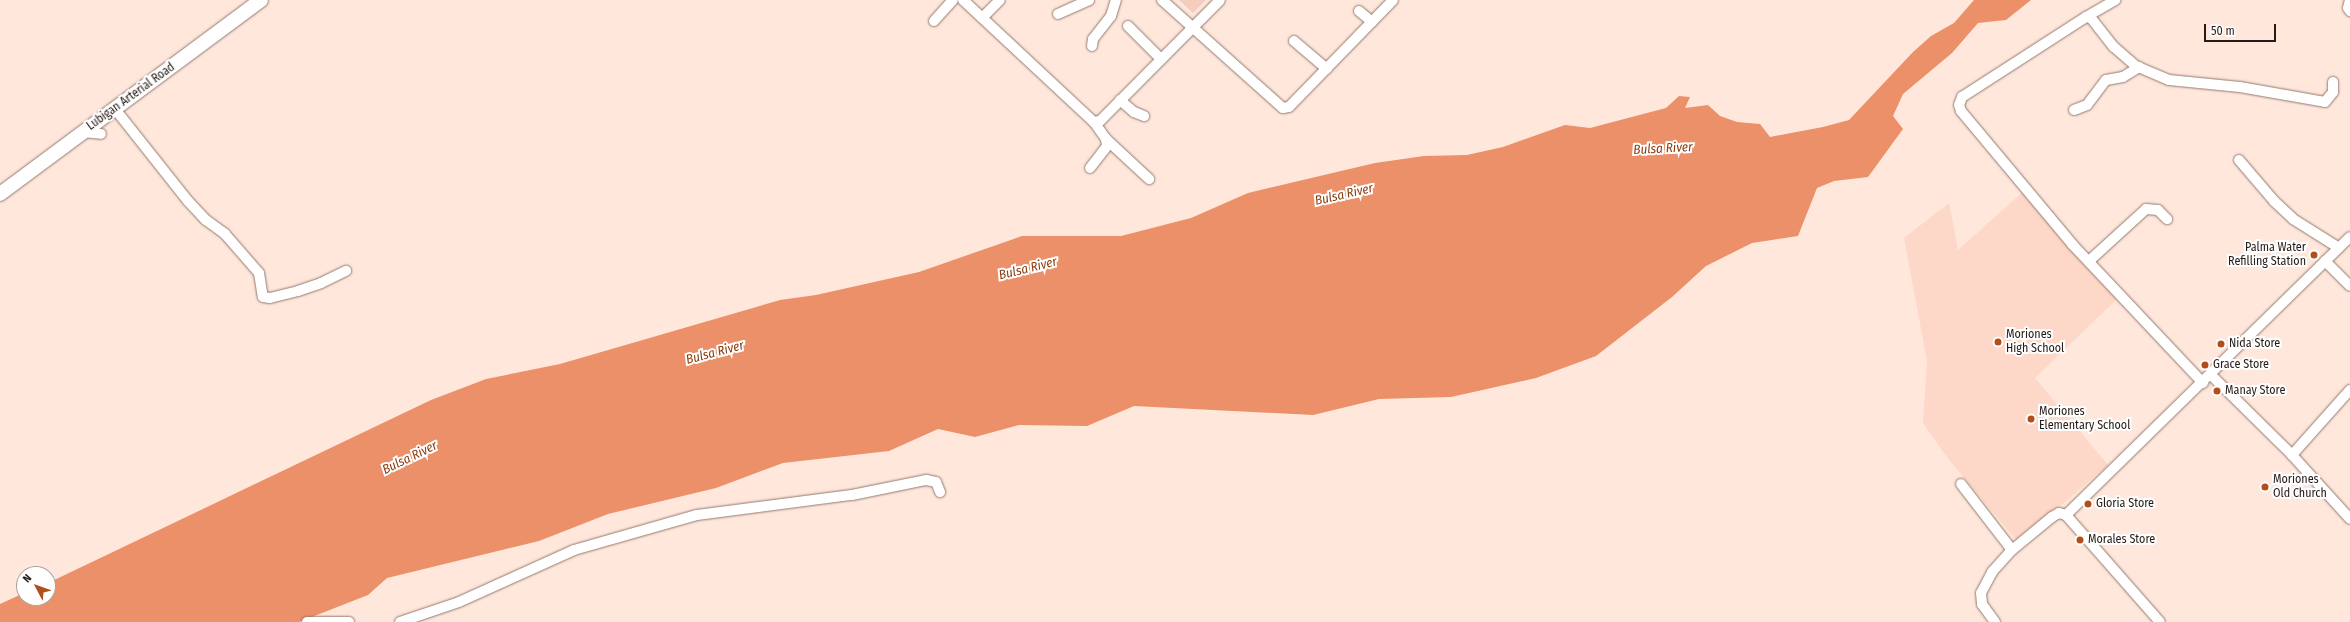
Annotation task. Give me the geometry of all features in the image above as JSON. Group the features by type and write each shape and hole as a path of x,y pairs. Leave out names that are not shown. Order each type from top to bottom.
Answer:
{"main road":[{"name":"Lubigan Arterial Road","path":"0,194 261,0"}],"street":[{"path":"934,21 953,0"},
{"path":"963,0 1094,122 1106,139 1149,179"},
{"path":"982,18 1000,0"},
{"path":"1058,14 1090,0"},
{"path":"1092,46 1093,39 1111,16 1116,0"},
{"path":"1162,0 1283,108 1289,107 1372,22 1390,1"},
{"path":"1094,122 1100,121 1220,0"},
{"path":"2116,0 2086,17 1962,97 1959,105 1961,111 2089,261 2203,383"},
{"path":"2350,0 2348,8 2350,11"},
{"path":"1359,11 1372,22"},
{"path":"2086,17 2091,18 2114,47 2139,67 2179,83 2240,87 2325,102 2333,92 2333,82"},
{"path":"1128,26 1161,59"},
{"path":"1294,41 1327,69"},
{"path":"2074,110 2087,105 2106,80 2123,77 2139,67"},
{"path":"1120,100 1134,112 1144,116"},
{"path":"115,110 188,201 206,220 225,234 259,273 263,296 270,298 298,291 346,271"},
{"path":"83,132 101,134"},
{"path":"1090,168 1105,152 1106,139"},
{"path":"2239,160 2274,201 2293,219 2339,248"},
{"path":"2089,261 2146,209 2158,210 2166,219"},
{"path":"2066,515 2203,383 2350,237"},
{"path":"2325,261 2350,286"},
{"path":"2211,375 2292,455 2349,516"},
{"path":"2292,455 2350,390"},
{"path":"400,622 466,599 574,550 697,514 852,495 926,480 936,482 940,492"},
{"path":"1961,484 2012,550"},
{"path":"1995,622 1982,604 1981,593 1992,572 2012,550 2052,517 2060,513 2066,515 2160,622"},
{"path":"307,622 348,622"}],"shaded area":[{"path":"1179,0 1206,0 1193,13"},
{"name":"Moriones High School","path":"2024,191 2117,299 2035,378 2108,465 2018,542 1949,460 1923,423 1927,361 1904,238 1949,203 1958,250"}],"water":[{"name":"Bulsa River","path":"1974,0 2031,0 2006,20 1978,23 1952,53 1903,94 1893,116 1903,129 1868,177 1834,181 1817,188 1798,236 1752,243 1706,266 1672,297 1596,356 1536,378 1451,397 1379,399 1313,415 1134,406 1087,426 1019,425 975,437 938,429 889,451 783,463 716,488 608,514 539,541 387,578 368,595 299,622 0,622 0,604 16,597 16,606 56,606 56,579 431,400 486,379 560,364 780,300 816,295 919,272 1022,236 1121,236 1191,218 1248,193 1375,163 1424,156 1467,155 1503,147 1565,125 1590,128 1666,108 1679,96 1690,97 1685,108 1708,105 1720,116 1737,122 1760,124 1770,137 1823,127 1849,120 1913,52 1931,36 1954,23"}],"place":[{"name":"Palma Water Refilling Station","path":"2314,255"},
{"name":"Moriones High School","path":"1998,342"},
{"name":"Nida Store","path":"2221,344"},
{"name":"Grace Store","path":"2205,365"},
{"name":"Manay Store","path":"2217,391"},
{"name":"Moriones Elementary School","path":"2031,419"},
{"name":"Moriones Old Church","path":"2265,487"},
{"name":"Gloria Store","path":"2088,504"},
{"name":"Morales Store","path":"2080,540"}]}
